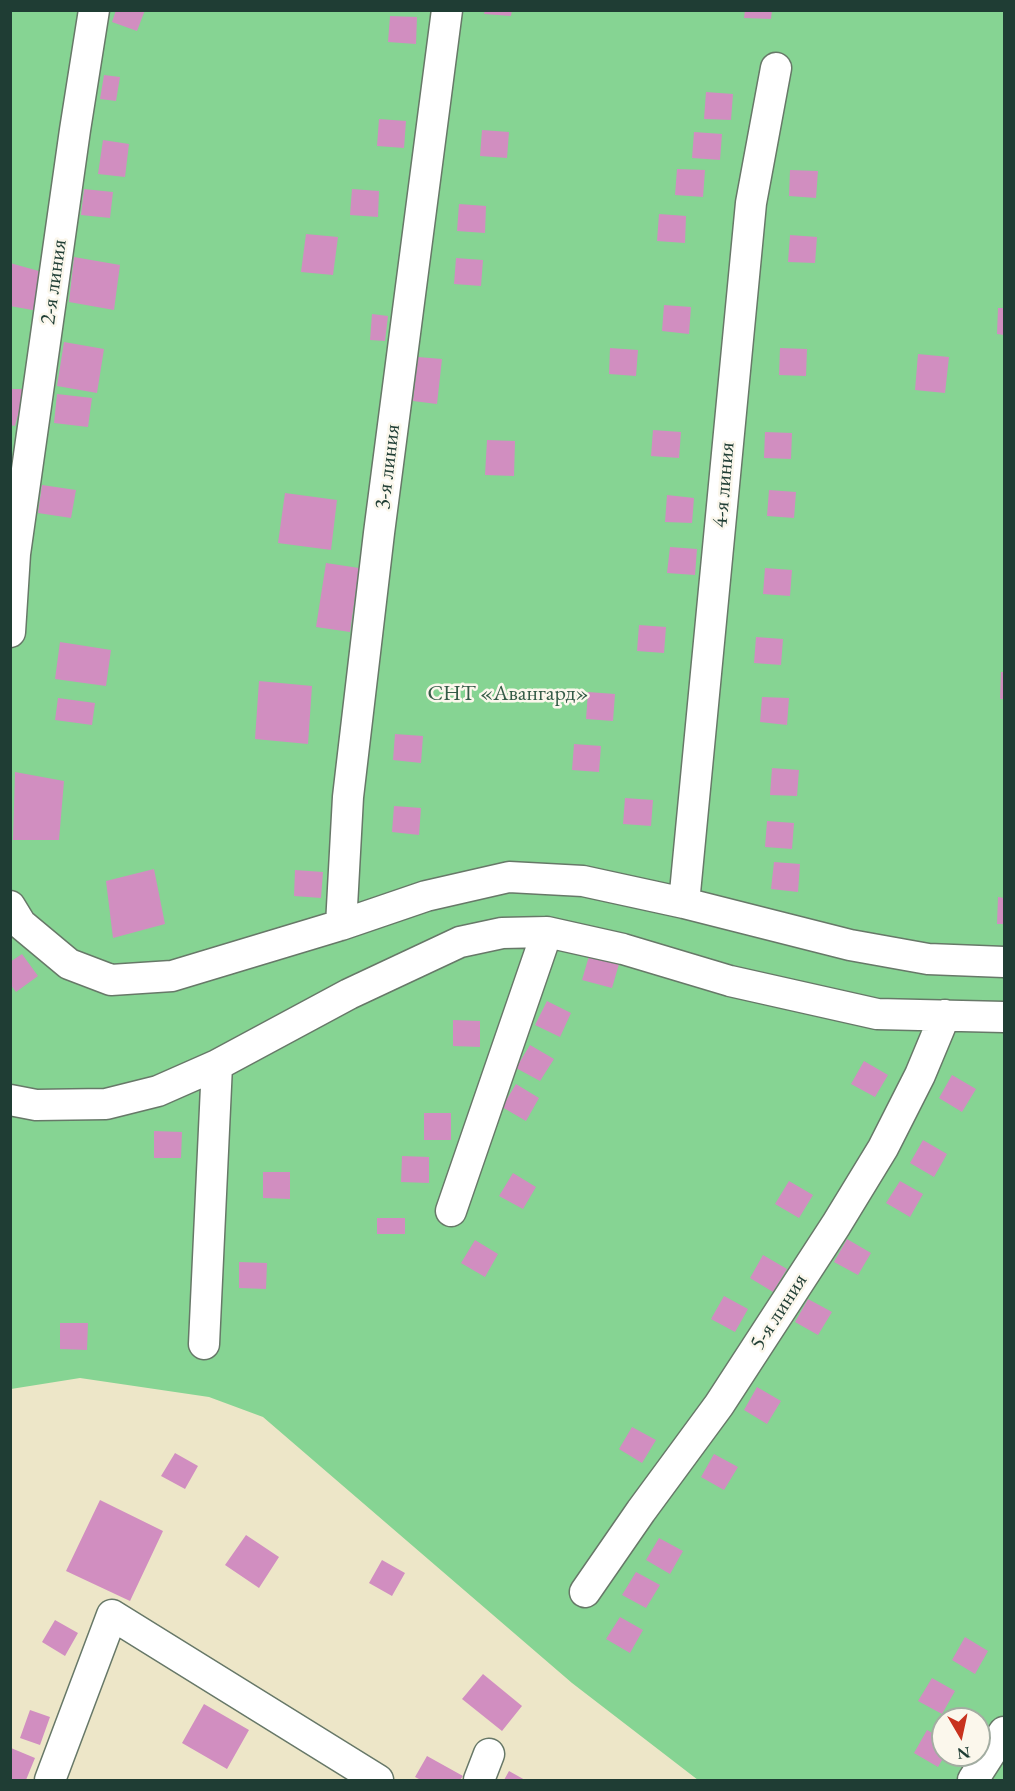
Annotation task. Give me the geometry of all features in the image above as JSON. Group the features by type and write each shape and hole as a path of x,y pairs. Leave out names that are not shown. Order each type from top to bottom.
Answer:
{"street":[{"name":"2-я линия","path":"10,632 13,552 94,10"},
{"name":"3-я линия","path":"341,926 348,797 379,533 447,10"},
{"name":"4-я линия","path":"684,903 751,203 776,68"},
{"path":"11,909 21,924 69,964 111,980 172,976 341,926 426,896 509,877 584,881 684,903 850,945 928,959 1005,962"},
{"path":"451,1211 547,932"},
{"path":"10,1100 36,1105 106,1104 158,1092 217,1065 349,994 460,942 502,933 547,932 623,949 730,981 877,1014 1005,1017"},
{"name":"5-я линия","path":"585,1592 640,1511 719,1405 848,1205 883,1148 920,1075 945,1015"},
{"path":"204,1344 217,1065"},
{"path":"50,1780 112,1615 378,1780"},
{"path":"973,1780 1005,1732"}],"green space":[{"name":"СНТ «Авангард»","path":"11,11 1004,11 1004,1780 698,1780 572,1683 263,1417 209,1397 80,1378 11,1389"}],"building":[{"path":"116,10 145,10 137,31 112,22"},
{"path":"485,10 512,10 511,16 484,14"},
{"path":"745,10 772,10 771,19 744,18"},
{"path":"390,16 417,17 416,44 388,42"},
{"path":"104,75 120,77 116,101 100,99"},
{"path":"706,92 733,94 731,120 704,119"},
{"path":"379,119 406,121 404,148 377,146"},
{"path":"482,130 509,132 507,158 480,156"},
{"path":"694,132 722,134 720,160 692,158"},
{"path":"103,140 129,144 125,177 98,174"},
{"path":"677,169 705,170 703,197 675,195"},
{"path":"790,170 818,171 816,198 789,196"},
{"path":"84,189 113,192 110,218 81,215"},
{"path":"352,189 379,191 378,217 350,215"},
{"path":"459,204 486,206 485,233 457,231"},
{"path":"659,214 686,216 685,243 657,241"},
{"path":"306,234 338,237 333,275 301,272"},
{"path":"790,235 817,237 815,263 788,262"},
{"path":"74,257 120,265 114,310 69,302"},
{"path":"456,258 483,260 481,286 454,284"},
{"path":"10,263 46,273 38,311 10,306"},
{"path":"664,305 691,307 689,334 662,331"},
{"path":"998,308 1004,308 1004,335 997,334"},
{"path":"372,314 388,316 385,341 370,340"},
{"path":"64,342 104,349 97,393 57,386"},
{"path":"610,348 638,350 636,376 609,374"},
{"path":"780,348 807,349 806,376 779,375"},
{"path":"918,354 949,357 945,393 915,390"},
{"path":"418,357 442,359 437,404 413,401"},
{"path":"10,389 25,389 15,426 10,425"},
{"path":"57,394 92,398 88,427 54,423"},
{"path":"653,430 681,432 679,458 651,456"},
{"path":"765,432 792,433 791,459 764,458"},
{"path":"487,440 515,441 514,476 485,475"},
{"path":"42,485 76,490 71,518 38,513"},
{"path":"769,490 796,492 794,518 767,516"},
{"path":"285,493 337,500 331,550 278,543"},
{"path":"667,495 694,498 692,523 665,522"},
{"path":"670,547 697,549 695,575 667,573"},
{"path":"326,563 359,568 350,632 316,627"},
{"path":"765,568 792,570 790,596 763,594"},
{"path":"639,625 666,627 664,653 637,651"},
{"path":"756,637 783,639 781,665 754,663"},
{"path":"60,642 111,650 106,686 55,679"},
{"path":"1001,672 1004,672 1004,699 1000,699"},
{"path":"259,681 312,686 308,744 255,739"},
{"path":"588,692 615,694 613,721 586,719"},
{"path":"762,697 789,698 787,725 760,722"},
{"path":"58,698 95,703 92,725 55,720"},
{"path":"395,734 423,736 421,763 393,760"},
{"path":"574,744 601,746 599,772 572,770"},
{"path":"772,768 799,770 797,796 770,795"},
{"path":"15,772 64,781 59,840 13,840"},
{"path":"625,798 653,800 651,826 623,824"},
{"path":"394,806 421,808 419,835 392,832"},
{"path":"767,821 794,823 792,849 765,847"},
{"path":"774,862 800,864 798,892 771,889"},
{"path":"154,869 165,924 113,938 106,881"},
{"path":"295,870 323,872 321,898 294,896"},
{"path":"998,897 1004,898 1004,924 997,924"},
{"path":"22,954 38,976 16,992 10,984 10,962"},
{"path":"589,956 619,964 612,988 582,980"},
{"path":"547,1001 571,1013 560,1037 535,1025"},
{"path":"453,1020 480,1021 480,1047 453,1046"},
{"path":"530,1045 554,1059 540,1081 516,1068"},
{"path":"864,1061 888,1075 875,1097 851,1084"},
{"path":"952,1075 976,1089 962,1112 939,1098"},
{"path":"516,1084 539,1098 526,1121 502,1107"},
{"path":"424,1113 451,1113 451,1140 424,1140"},
{"path":"154,1131 182,1132 181,1158 154,1158"},
{"path":"923,1140 947,1154 934,1177 910,1163"},
{"path":"402,1156 429,1157 429,1183 401,1182"},
{"path":"263,1172 290,1172 290,1199 263,1198"},
{"path":"513,1173 536,1187 523,1209 499,1196"},
{"path":"789,1181 813,1195 799,1218 775,1204"},
{"path":"900,1181 923,1194 910,1217 886,1203"},
{"path":"377,1218 405,1218 405,1234 377,1234"},
{"path":"847,1239 871,1253 858,1275 834,1262"},
{"path":"475,1240 498,1254 485,1277 461,1263"},
{"path":"763,1255 787,1269 773,1292 750,1278"},
{"path":"239,1262 267,1263 266,1289 239,1288"},
{"path":"724,1296 748,1309 735,1332 711,1319"},
{"path":"808,1299 832,1312 818,1335 795,1322"},
{"path":"60,1323 88,1323 87,1350 60,1349"},
{"path":"757,1387 781,1401 767,1424 744,1410"},
{"path":"632,1427 656,1440 642,1463 619,1449"},
{"path":"175,1453 198,1466 185,1489 161,1476"},
{"path":"714,1454 738,1467 724,1490 701,1477"},
{"path":"100,1500 163,1531 130,1601 66,1571"},
{"path":"246,1535 279,1557 259,1588 225,1565"},
{"path":"659,1538 683,1551 670,1574 646,1560"},
{"path":"382,1560 405,1573 392,1596 369,1583"},
{"path":"636,1572 660,1585 646,1608 622,1595"},
{"path":"620,1617 643,1630 630,1653 606,1639"},
{"path":"55,1620 78,1633 65,1656 42,1642"},
{"path":"965,1637 988,1651 975,1674 952,1660"},
{"path":"483,1674 522,1706 502,1731 462,1699"},
{"path":"932,1678 955,1691 946,1707 931,1708 918,1701"},
{"path":"204,1704 249,1730 227,1769 182,1743"},
{"path":"30,1710 50,1717 40,1745 20,1738"},
{"path":"927,1730 931,1732 931,1763 914,1753"},
{"path":"11,1748 35,1758 26,1780 10,1780"},
{"path":"427,1756 463,1776 460,1780 421,1780 415,1777"},
{"path":"509,1771 525,1780 504,1780"}]}
